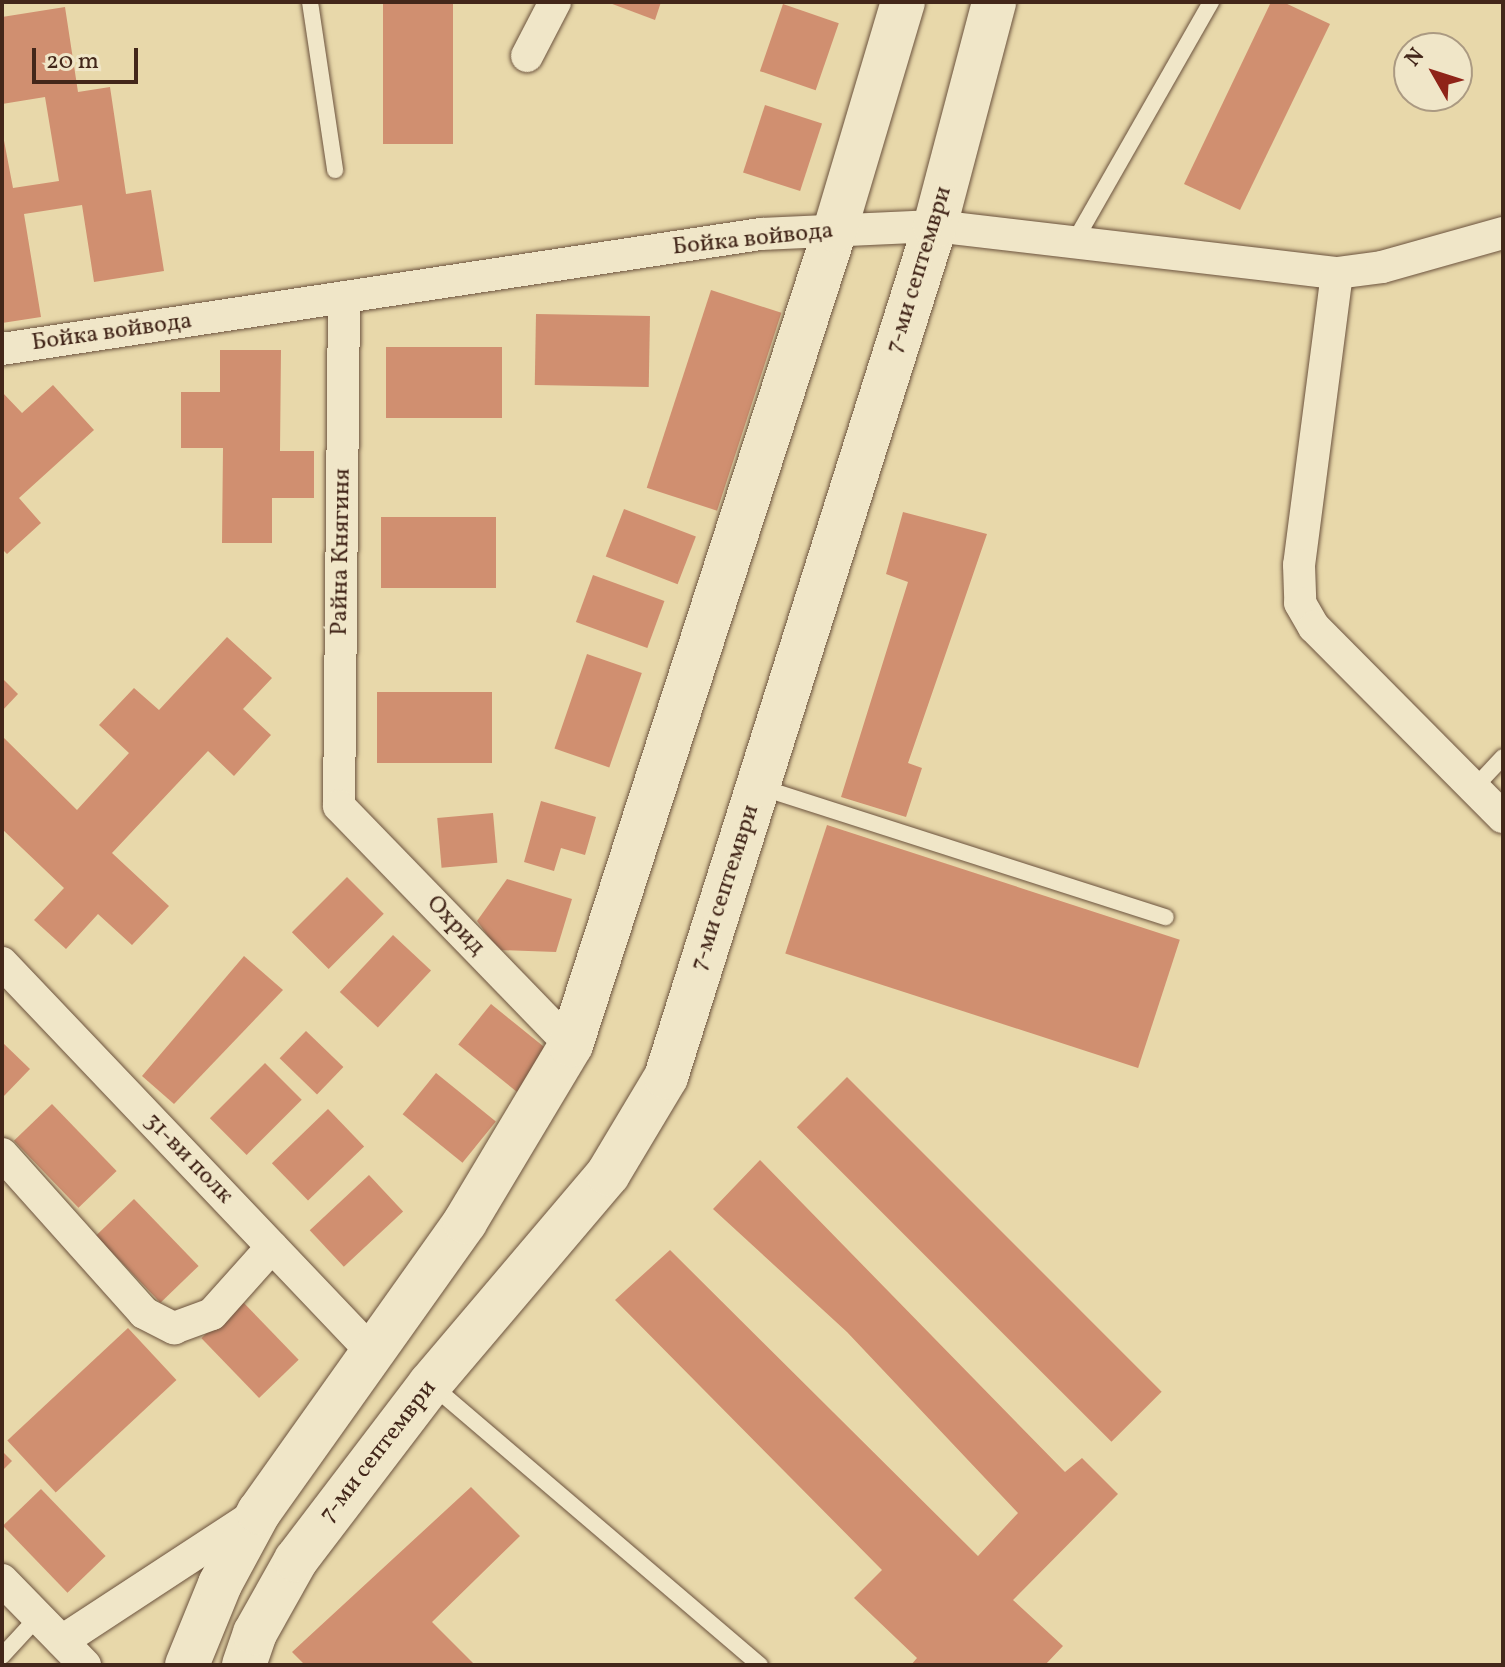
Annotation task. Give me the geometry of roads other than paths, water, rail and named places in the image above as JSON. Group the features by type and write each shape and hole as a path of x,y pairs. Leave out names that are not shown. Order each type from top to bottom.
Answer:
{"main road":[{"path":"187,1665 220,1584 259,1512 374,1354 531,1118 571,1045 835,230 903,2"},
{"name":"7-ми септември","path":"244,1665 255,1633 296,1560 430,1384 608,1174 641,1127 666,1077 935,226 994,2"}],"street":[{"path":"527,56 555,2"},
{"name":"Бойка войвода","path":"2,349 761,234 935,226 1337,273 1382,267 1503,233"},
{"path":"1337,273 1299,565 1300,603 1314,627 1503,817"},
{"name":"Райна Княгиня","path":"339,806 344,298"},
{"name":"Охрид","path":"339,806 571,1045"},
{"name":"31-ви полк","path":"2,963 374,1354"},
{"path":"2,1154 144,1313 174,1328 212,1314 272,1247"},
{"path":"62,1641 259,1512"},
{"path":"2,1580 85,1665"}],"lane":[{"path":"310,2 335,170"},
{"path":"1073,244 1211,2"},
{"path":"1474,788 1503,757"},
{"path":"757,787 1166,917"},
{"path":"430,1384 760,1665"},
{"path":"2,1656 38,1617"}]}
